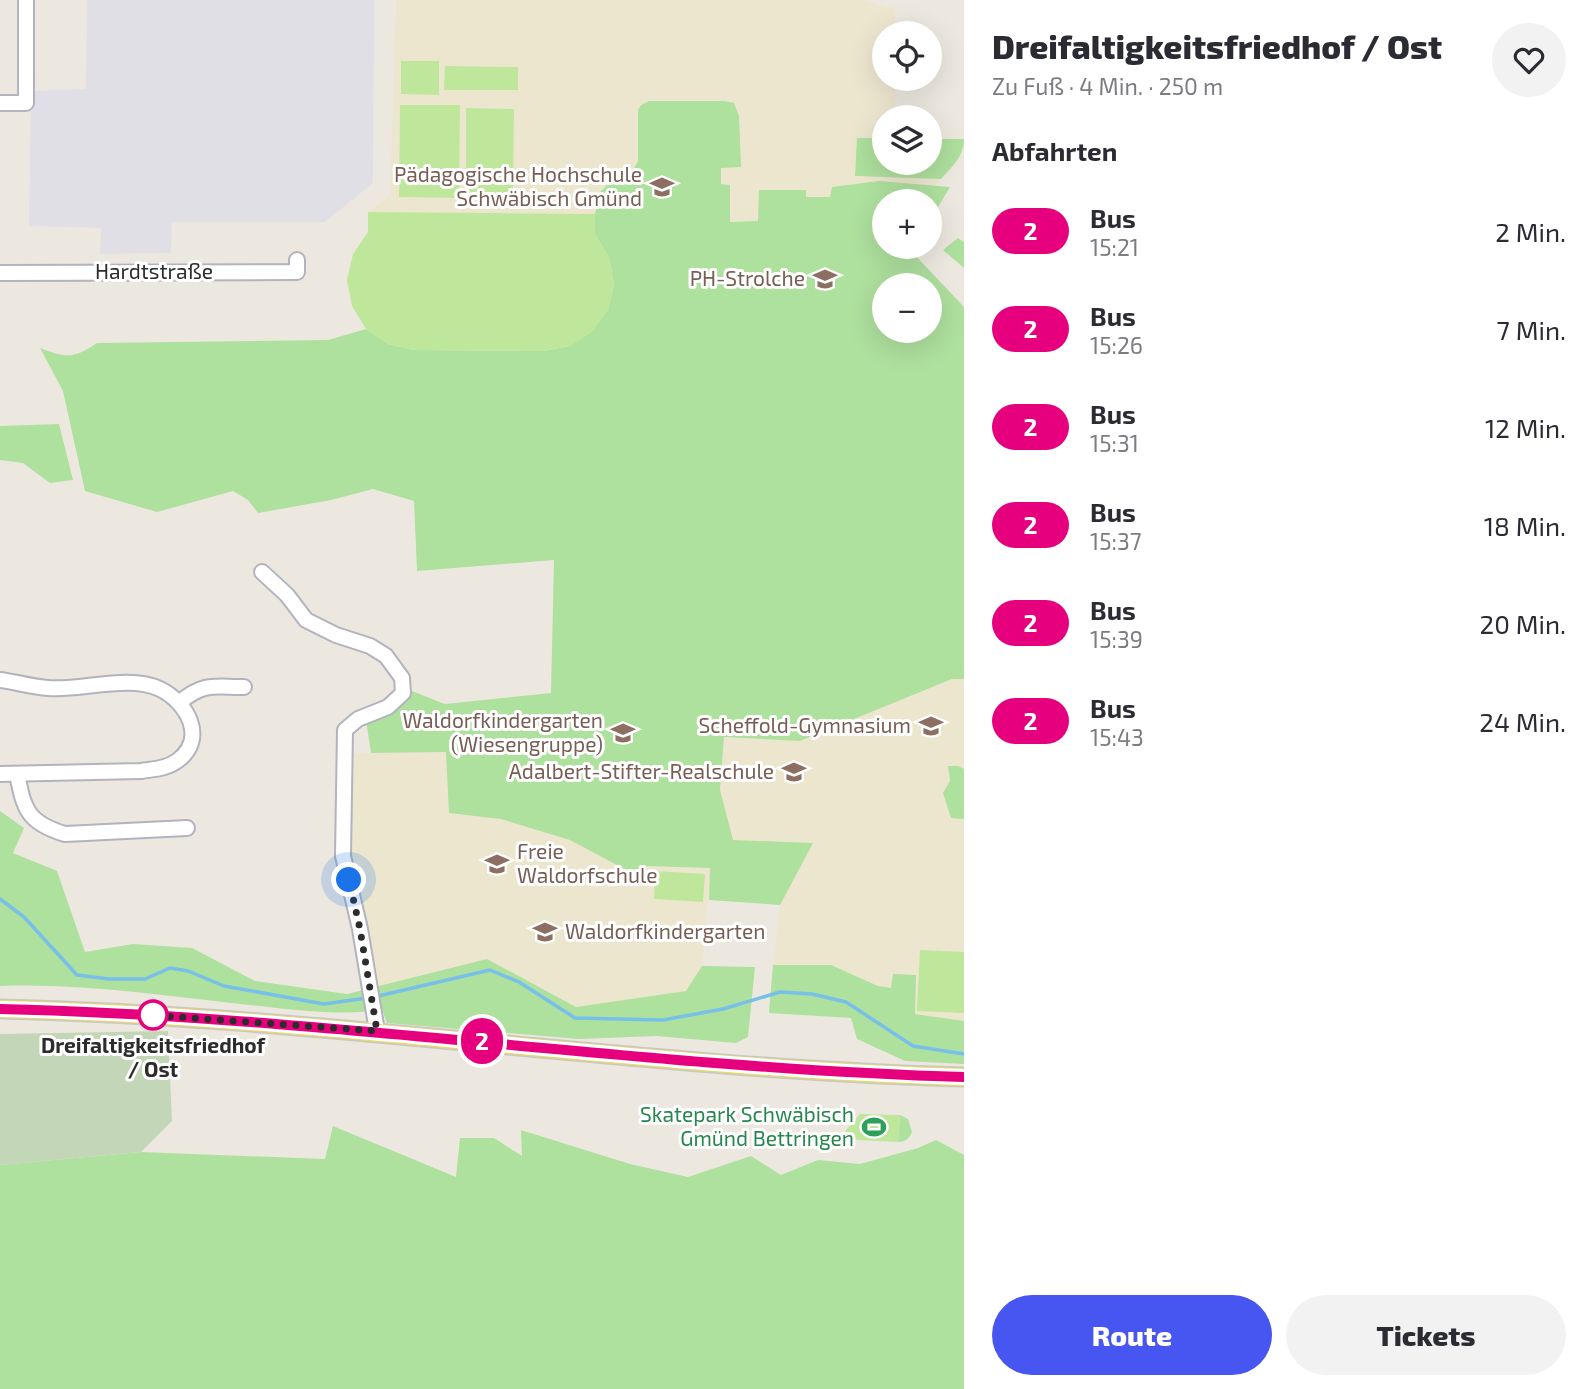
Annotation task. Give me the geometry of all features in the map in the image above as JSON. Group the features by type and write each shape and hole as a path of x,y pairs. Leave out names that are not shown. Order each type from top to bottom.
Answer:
{"main road":[{"path":"0,1009 376,1025 754,1067 964,1077"}],"street":[{"path":"0,103 26,103 26,0"},
{"name":"Hardtstraße","path":"0,273 297,272 298,260"},
{"path":"262,572 287,596 306,620 336,635 370,646 386,656 402,677 403,694 388,708 358,719 345,730 343,856 360,929 376,1025"},
{"path":"0,680 48,688 129,683 158,688 180,702 192,721 193,736 189,750 177,761 163,768 141,771 0,774"},
{"path":"180,702 196,689 206,686 244,687"},
{"path":"17,774 23,803 33,820 47,829 65,834 187,828"}],"shaded area":[{"path":"87,0 374,0 373,183 325,222 172,222 171,253 100,254 101,228 29,226 31,91 86,89"},
{"name":"Pädagogische Hochschule Schwäbisch Gmünd","path":"396,0 863,0 895,9 895,21 872,21 872,91 895,91 895,105 872,105 872,175 942,175 942,139 964,139 958,160 932,189 872,189 872,259 884,259 884,273 872,273 872,343 896,343 899,346 366,329 352,306 347,280 353,254 368,232 368,212 390,195"},
{"path":"952,679 964,679 964,1021 915,1014 916,975 891,988 878,986 831,965 773,965 780,905 812,844 733,840 720,790 724,737 800,741"},
{"path":"446,752 450,813 501,819 570,840 644,880 647,866 711,868 702,966 687,991 576,1007 487,959 376,987 347,852 350,753"}],"green space":[{"path":"401,61 439,61 439,95 401,94"},
{"path":"445,66 518,67 518,90 444,90"},
{"path":"649,101 734,103 739,116 741,167 721,168 721,184 730,185 730,222 758,221 759,190 806,190 806,197 830,197 832,187 879,181 950,187 942,200 942,189 872,189 872,259 919,259 932,273 872,273 872,343 942,343 942,284 964,307 964,679 952,679 800,741 724,737 720,790 733,840 813,843 780,905 709,900 710,868 647,866 645,880 570,840 501,819 449,813 446,752 371,753 366,720 390,711 412,691 445,704 551,693 554,560 417,571 414,501 373,489 331,500 258,513 248,500 233,491 157,512 85,491 63,391 40,348 69,355 82,352 97,343 328,340 366,329 388,344 414,350 543,351 570,346 608,310 614,284 609,257 595,235 595,214 600,192 614,178 633,170 638,161 638,110"},
{"path":"400,105 460,105 459,198 399,197"},
{"path":"466,108 514,109 513,195 466,194"},
{"path":"857,138 872,138 872,175 942,175 942,139 964,139 960,156 941,179 855,176"},
{"path":"368,212 595,214 595,235 609,257 614,284 608,310 592,332 570,346 543,351 414,350 388,344 366,329 352,306 347,280 353,254 368,232"},
{"path":"958,238 964,242 964,268 943,250"},
{"path":"59,424 73,480 50,483 23,463 0,460 0,426"},
{"path":"948,766 964,769 964,819 951,818 943,793 950,781"},
{"path":"0,811 24,828 13,853 57,871 85,952 133,944 192,948 255,981 347,994 487,959 576,1007 686,991 702,966 755,967 748,1037 736,1043 657,1036 579,1039 387,1023 382,1009 316,1012 93,988 0,986"},
{"path":"655,871 705,874 703,902 654,899"},
{"path":"920,950 964,952 964,1013 917,1011"},
{"path":"773,965 831,965 878,986 891,988 893,974 916,975 915,1014 964,1021 964,1064 905,1061 857,1039 851,1018 769,1013"},
{"path":"168,1031 172,1121 141,1152 0,1165 0,1034"},
{"name":"Skatepark Schwäbisch Gmünd Bettringen","path":"860,1114 900,1115 898,1142 838,1139"},
{"path":"900,1115 908,1119 912,1132 907,1139 898,1142"},
{"path":"333,1126 456,1177 460,1138 494,1138 522,1156 521,1130 630,1164 688,1177 751,1156 781,1175 818,1160 860,1164 918,1148 936,1140 964,1155 964,1389 0,1389 0,1165 141,1152 325,1159"}],"waterway":[{"path":"0,899 24,917 77,975 109,979 145,979 170,968 188,971 224,986 324,1004 367,998"},
{"path":"374,997 490,970 519,982 575,1018 663,1020 723,1009 780,992 812,994 846,1002 913,1046 964,1054"}],"bus line":[{"name":"2","path":"0,1009 172,1016 377,1031 754,1067 964,1077"}],"place":[{"name":"Pädagogische Hochschule Schwäbisch Gmünd","path":"662,187"},
{"name":"PH-Strolche","path":"825,279"},
{"name":"Scheffold-Gymnasium","path":"931,726"},
{"name":"Waldorfkindergarten (Wiesengruppe)","path":"623,733"},
{"name":"Adalbert-Stifter-Realschule","path":"794,772"},
{"name":"Freie Waldorfschule","path":"497,864"},
{"name":"Waldorfkindergarten","path":"545,932"},
{"name":"Dreifaltigkeitsfriedhof / Ost","path":"153,1015"},
{"name":"Skatepark Schwäbisch Gmünd Bettringen","path":"874,1127"}],"route":[{"path":"153,1015 149,1015 377,1031 349,880"}]}
